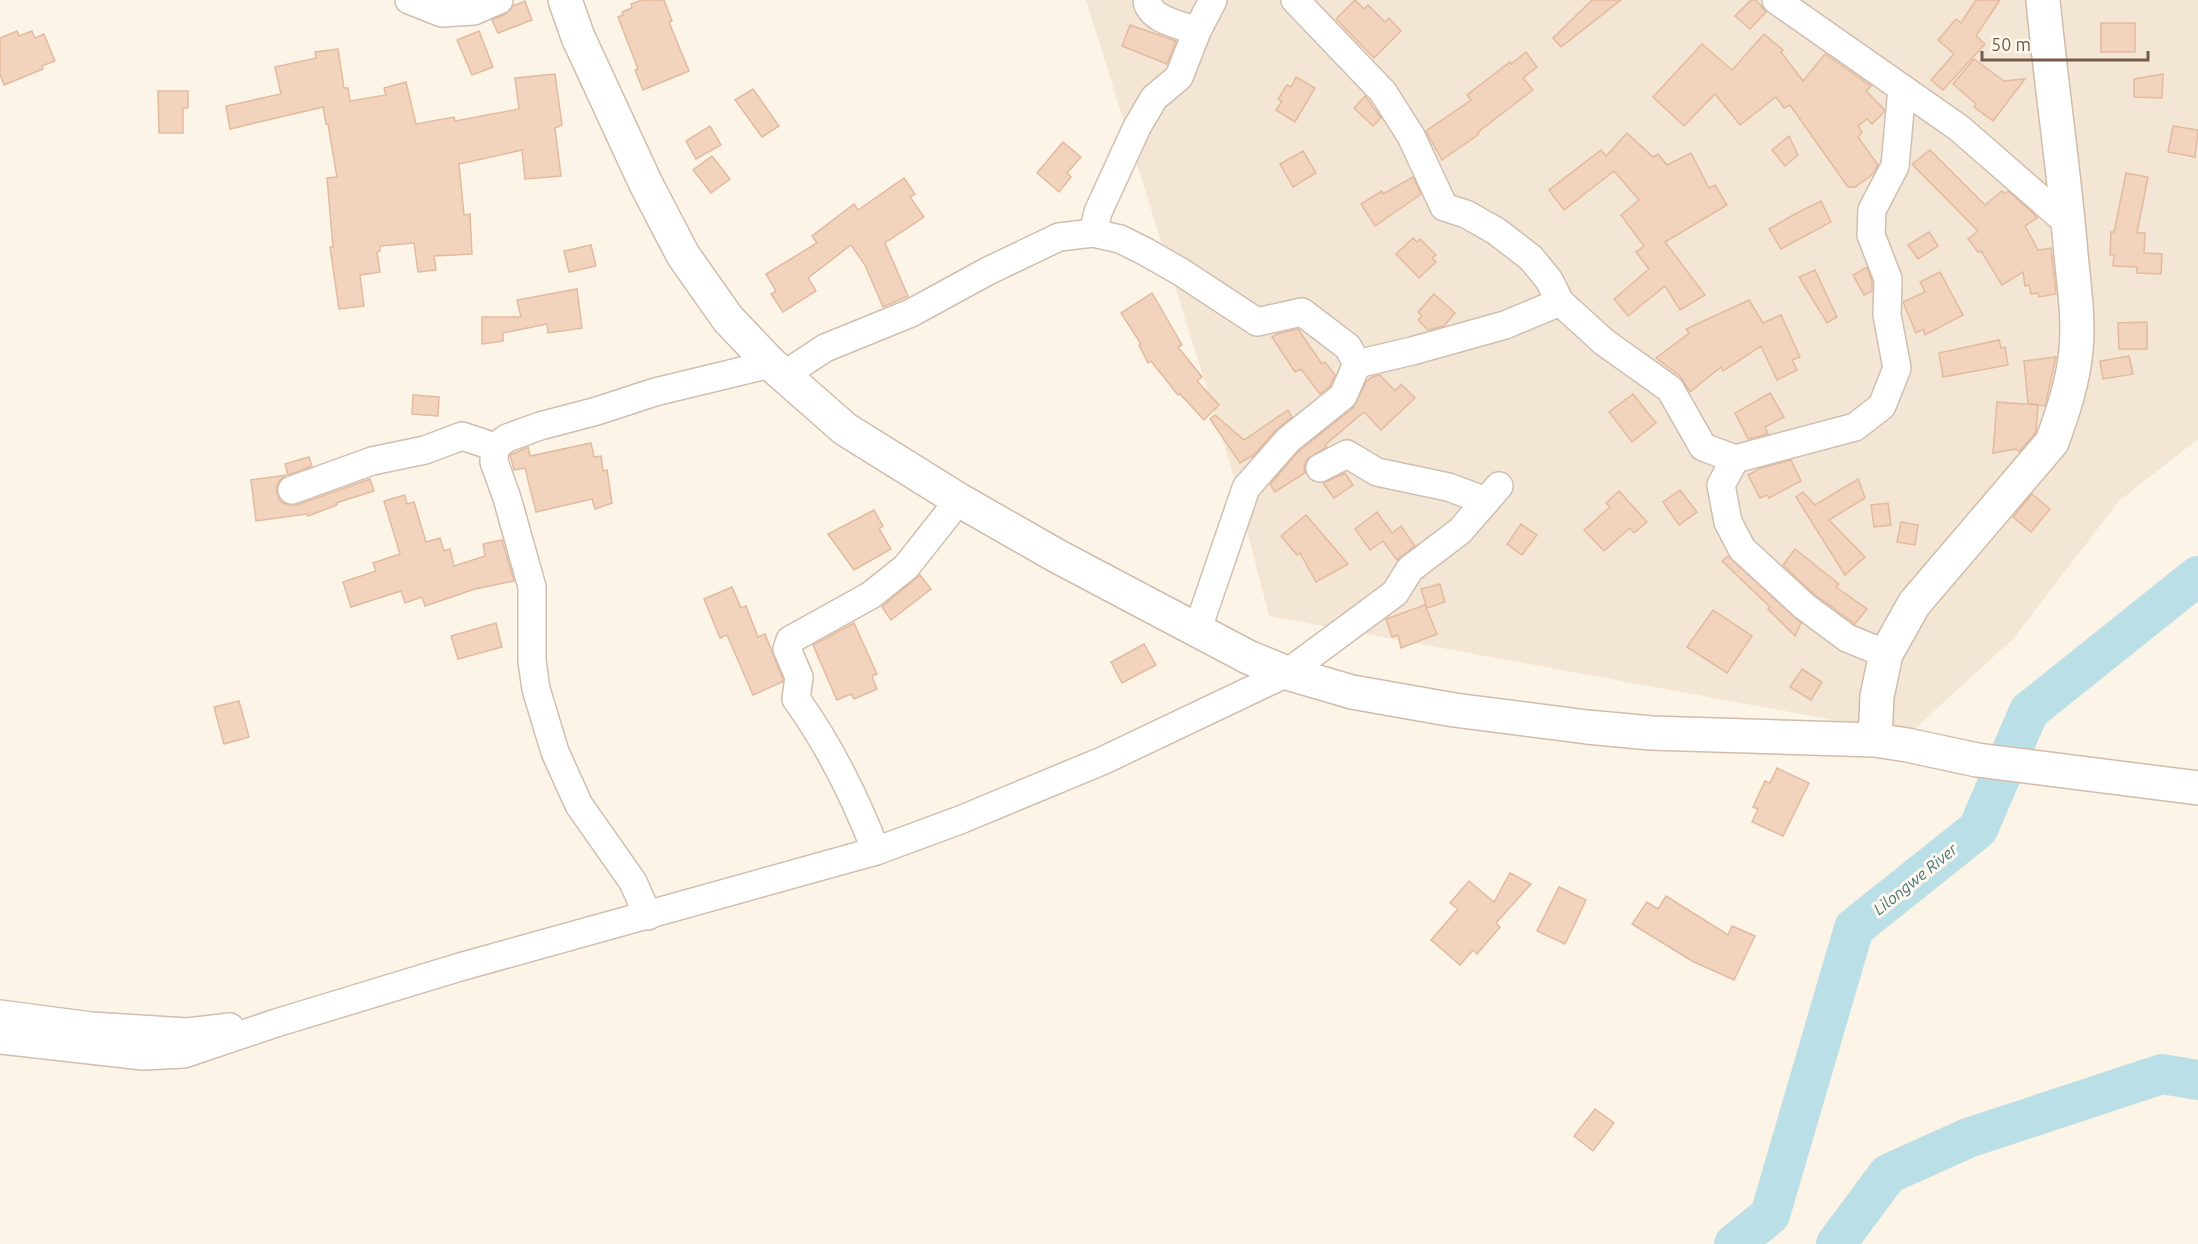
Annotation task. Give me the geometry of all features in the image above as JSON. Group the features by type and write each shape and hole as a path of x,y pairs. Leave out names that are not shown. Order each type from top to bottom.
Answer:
{"street":[{"path":"409,0 442,13 474,11 499,0"},
{"path":"565,0 578,37 613,117 683,255 728,319 778,369 845,429 958,500 1057,556 1248,657 1287,673 1352,692 1587,727 1651,733 1875,740 2049,771 2198,788"},
{"path":"1147,0 1147,5 1158,17 1197,31"},
{"path":"1093,233 1098,212 1137,127 1154,98 1179,77 1197,31 1213,0"},
{"path":"1295,0 1383,92 1411,136 1444,207 1467,214 1496,231 1531,258 1549,280 1560,302 1604,342 1670,389 1703,447 1734,459 1855,427 1882,406 1898,368 1887,315 1888,279 1871,235 1872,210 1895,166 1902,88"},
{"path":"1776,0 1959,128 2069,224"},
{"path":"1875,740 1877,696 1886,654 1914,604 2052,442 2073,374 2077,325 2069,224 2043,0"},
{"path":"495,447 507,438 540,426 655,392 778,369 911,313 988,271 1059,237 1093,233 1120,239 1146,252 1257,322 1302,312 1348,347 1357,364"},
{"path":"1357,364 1505,325 1560,302"},
{"path":"1197,631 1246,488 1288,440 1343,396 1357,364"},
{"path":"292,490 372,461 425,450 462,436 495,447"},
{"path":"495,447 495,462 532,587 532,661 536,689 555,752 579,805 633,882 648,916"},
{"path":"0,1040 143,1056 184,1054 276,1023 573,934 648,916 876,851 960,820 1102,761 1287,673 1395,593 1410,569 1460,531 1493,494 1377,472 1347,454 1320,468"},
{"path":"1734,459 1721,485 1728,522 1742,549 1804,606 1830,626 1847,638 1886,654"},
{"path":"876,851 861,813 826,744 796,699 799,677 787,649 790,640 871,595 906,567 958,500"},
{"path":"0,1014 91,1026 187,1032 276,1023"}],"shaded area":[{"path":"1086,0 2198,0 2198,439 2119,501 2013,639 1909,734 1269,616 1229,460"}],"building":[{"path":"642,0 664,0 672,21 669,22 689,71 643,90 635,70 638,69 618,17 623,15 622,12 632,8 631,4"},
{"path":"1355,0 1364,9 1368,5 1385,22 1389,18 1401,31 1374,58 1336,19"},
{"path":"1592,0 1621,0 1561,47 1553,38"},
{"path":"1751,0 1756,0 1766,12 1750,29 1735,16"},
{"path":"1976,0 2000,0 1976,36 1985,44 1943,90 1931,80 1954,54 1938,40 1956,19 1961,23"},
{"path":"525,1 532,20 498,33 492,20"},
{"path":"2101,23 2135,23 2135,52 2101,52"},
{"path":"1130,25 1176,41 1167,64 1122,46"},
{"path":"17,31 19,36 32,31 35,38 44,34 55,61 42,66 43,69 4,85 0,74 0,38"},
{"path":"479,31 493,67 472,75 457,40"},
{"path":"1764,34 1783,50 1781,52 1803,81 1825,54 1871,86 1866,91 1884,109 1884,112 1872,124 1867,119 1858,126 1862,132 1858,137 1878,165 1872,175 1855,187 1848,187 1790,105 1784,108 1776,97 1740,125 1715,94 1684,126 1653,97 1702,44 1732,70"},
{"path":"338,49 344,88 348,88 350,101 386,95 384,88 406,82 416,124 454,117 455,121 519,109 515,78 555,74 562,125 555,128 561,176 525,179 522,150 459,164 464,215 470,214 472,254 434,256 436,270 418,272 414,243 380,246 380,251 377,252 380,272 360,275 364,306 339,309 330,247 333,247 327,178 337,177 323,107 230,129 226,106 281,94 275,67 316,58 315,52"},
{"path":"1526,52 1537,67 1523,78 1533,90 1478,132 1479,134 1442,160 1426,131 1471,100 1467,95"},
{"path":"1974,59 2004,81 2025,79 1993,121 1974,107 1976,104 1953,84"},
{"path":"2163,74 2162,98 2134,97 2134,79"},
{"path":"1296,77 1315,88 1295,122 1276,110 1282,101 1278,99 1287,85 1291,87"},
{"path":"753,89 779,126 762,137 735,100"},
{"path":"158,91 188,91 188,108 183,108 183,133 159,133"},
{"path":"1365,96 1381,118 1373,126 1354,108"},
{"path":"710,126 721,145 696,159 686,141"},
{"path":"2173,126 2198,130 2195,157 2168,152"},
{"path":"1627,133 1653,157 1658,154 1667,165 1691,153 1709,188 1715,185 1727,205 1665,242 1705,295 1680,310 1665,286 1628,316 1614,299 1649,269 1636,252 1644,246 1621,215 1639,200 1614,171 1564,210 1549,190 1601,150 1606,156"},
{"path":"1789,136 1798,155 1785,166 1772,150"},
{"path":"1063,142 1081,157 1067,173 1071,177 1059,192 1037,173"},
{"path":"1930,150 1985,205 2002,191 2005,194 2008,191 2034,214 2037,218 2025,226 2038,250 2051,248 2056,294 2039,297 2038,293 2031,294 2029,285 2025,286 2023,272 2002,285 1981,251 1978,252 1968,239 1978,231 1912,164"},
{"path":"1303,151 1316,173 1293,187 1280,164"},
{"path":"712,156 730,179 711,193 693,170"},
{"path":"2126,173 2148,177 2137,233 2145,233 2144,253 2162,254 2161,274 2137,273 2137,267 2113,266 2114,255 2110,255 2111,232 2114,232"},
{"path":"1413,177 1421,194 1375,226 1361,204 1382,191 1383,194"},
{"path":"904,178 915,194 910,197 924,217 885,243 908,296 883,307 865,265 851,245 808,278 816,291 783,312 771,294 776,291 766,274 817,243 812,236 854,204 858,210"},
{"path":"1821,201 1831,222 1781,249 1769,229"},
{"path":"1929,232 1938,246 1918,259 1908,245"},
{"path":"1413,238 1417,242 1420,239 1436,255 1432,258 1436,262 1419,278 1396,254"},
{"path":"591,245 596,266 569,272 564,251"},
{"path":"1867,267 1872,282 1872,291 1864,295 1853,275"},
{"path":"1815,270 1837,317 1827,323 1799,277"},
{"path":"1940,272 1963,315 1925,335 1923,329 1916,333 1903,302 1925,292 1920,282"},
{"path":"577,289 582,328 548,333 547,324 503,333 503,341 482,344 482,317 521,317 517,300"},
{"path":"1152,293 1182,345 1178,347 1202,377 1197,381 1219,405 1204,420 1180,394 1178,395 1151,361 1148,363 1139,345 1141,344 1121,313"},
{"path":"1434,294 1455,313 1444,326 1428,330 1418,320 1422,316 1418,312"},
{"path":"1749,300 1763,323 1781,315 1800,357 1792,360 1797,370 1777,380 1761,346 1723,371 1721,367 1690,392 1680,376 1656,358 1689,333 1686,329"},
{"path":"2147,322 2147,349 2119,349 2118,323"},
{"path":"1298,329 1322,364 1325,362 1335,375 1330,386 1320,394 1301,369 1295,372 1272,337"},
{"path":"1999,340 2001,348 2005,347 2008,365 1943,377 1939,353"},
{"path":"2129,356 2133,374 2103,379 2100,361"},
{"path":"2056,357 2045,406 2028,403 2024,361"},
{"path":"1380,375 1395,391 1401,384 1415,398 1381,430 1364,412 1325,445 1327,447 1307,459 1304,467 1305,473 1275,492 1270,484 1299,451 1353,408 1367,381"},
{"path":"1770,393 1784,417 1765,427 1768,434 1748,439 1735,413"},
{"path":"1633,394 1656,423 1632,442 1609,412"},
{"path":"413,395 439,397 438,416 412,414"},
{"path":"1997,402 2038,405 2036,432 2019,452 2016,449 1993,453"},
{"path":"1288,410 1292,417 1276,430 1252,457 1240,463 1210,419 1215,415 1244,440"},
{"path":"591,443 594,457 601,456 603,471 607,470 612,503 595,509 592,499 536,512 525,468 514,470 510,455 528,447 530,456"},
{"path":"309,457 312,466 288,475 285,464"},
{"path":"1791,460 1801,481 1769,498 1767,495 1760,498 1748,475 1761,468"},
{"path":"1345,473 1353,485 1334,498 1323,483"},
{"path":"286,475 276,488 281,502 289,505 297,505 370,479 374,491 336,503 337,505 308,516 307,514 256,521 251,480"},
{"path":"1858,479 1865,498 1829,520 1865,557 1845,575 1796,497 1803,492 1815,505"},
{"path":"1680,490 1697,512 1679,525 1663,502"},
{"path":"1619,491 1647,522 1634,533 1630,528 1604,551 1584,530 1610,507 1606,503"},
{"path":"2032,494 2050,509 2031,532 2013,517"},
{"path":"405,495 407,504 414,502 426,542 440,538 444,551 450,549 454,566 485,556 483,544 502,540 514,581 475,589 425,606 422,597 405,603 401,591 351,607 343,582 376,571 373,563 400,554 384,501"},
{"path":"1888,503 1891,525 1874,527 1871,505"},
{"path":"874,510 883,526 879,529 891,549 854,570 828,534"},
{"path":"1377,512 1392,533 1401,526 1415,546 1397,560 1383,541 1370,550 1355,529"},
{"path":"1306,515 1348,564 1316,582 1300,553 1297,555 1281,536"},
{"path":"1901,522 1918,525 1915,545 1897,542"},
{"path":"1521,524 1537,535 1522,555 1507,544"},
{"path":"1795,549 1839,584 1836,587 1867,609 1855,624 1814,594 1783,565"},
{"path":"1728,556 1801,623 1795,636 1768,609 1770,607 1722,561"},
{"path":"920,575 931,589 891,620 882,607"},
{"path":"1440,584 1445,602 1427,608 1421,589"},
{"path":"732,587 741,608 746,606 758,637 765,634 783,679 782,682 753,695 727,635 720,638 704,599"},
{"path":"1425,605 1437,634 1401,648 1398,635 1392,637 1386,619"},
{"path":"1713,610 1752,636 1727,673 1687,647"},
{"path":"496,623 502,647 458,659 451,636"},
{"path":"854,623 877,674 872,676 877,689 854,699 851,694 837,700 813,645"},
{"path":"1144,644 1156,665 1122,683 1111,662"},
{"path":"1802,669 1822,682 1811,700 1790,687"},
{"path":"239,701 249,737 224,744 214,707"},
{"path":"1777,768 1809,783 1783,836 1752,822 1758,809 1753,807 1765,781 1770,783"},
{"path":"1510,873 1531,884 1496,923 1500,927 1477,954 1473,950 1460,965 1431,940 1458,909 1450,903 1469,881 1494,902"},
{"path":"1559,887 1586,900 1565,944 1537,931"},
{"path":"1666,896 1728,935 1732,926 1755,936 1734,980 1692,961 1632,924 1647,902 1658,909"},
{"path":"1595,1109 1614,1123 1593,1151 1574,1136"}],"waterway":[{"name":"Lilongwe River","path":"1734,1244 1770,1215 1854,928 1978,829 2029,711 2198,576"},
{"path":"1836,1244 1888,1174 1968,1138 2162,1074 2198,1080"}]}
